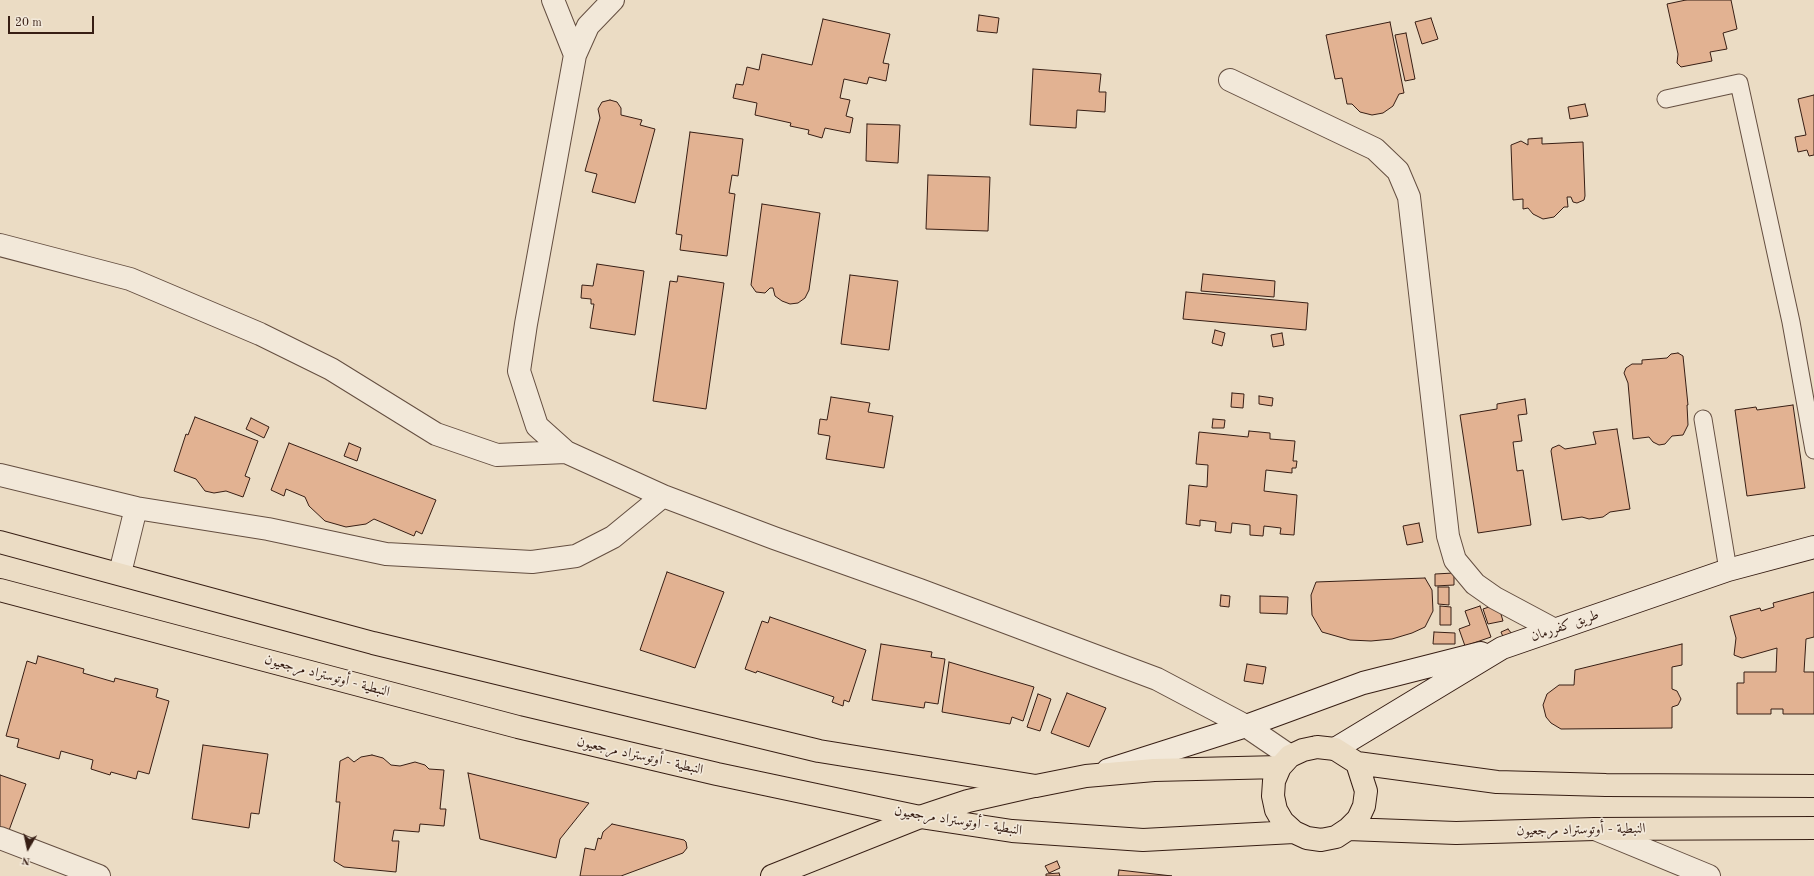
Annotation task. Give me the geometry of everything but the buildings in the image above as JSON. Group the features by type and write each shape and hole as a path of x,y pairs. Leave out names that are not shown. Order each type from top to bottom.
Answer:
{"main road":[{"path":"0,542 120,573 373,643 819,752 1036,786"},
{"name":"النبطية - أوتوستراد مرجعيون","path":"0,590 518,727 717,774 920,817 1012,831 1143,840 1294,832"},
{"path":"1357,763 1366,791 1364,806 1358,819 1348,829 1336,837 1321,840 1307,838 1294,832 1283,822 1276,810 1273,796 1274,782 1285,762 1303,750 1317,747 1335,749 1357,763 1497,782 1606,785 1814,786"},
{"path":"772,876 920,817 986,796 1086,776 1154,770 1285,762"},
{"name":"النبطية - أوتوستراد مرجعيون","path":"1348,829 1456,833 1595,829 1814,828"}],"street":[{"path":"553,0 575,55"},
{"path":"613,0 588,26 575,55 526,324 519,370 537,426 566,452 663,496 1157,679 1246,726 1285,762"},
{"path":"1230,80 1375,149 1398,171 1409,197 1448,536 1455,560 1474,584 1490,595 1553,629"},
{"path":"0,245 130,279 260,334 331,369 436,434 497,455 566,452"},
{"path":"0,476 136,508 268,529 386,554 532,562 576,556 613,536 663,496"},
{"path":"120,573 136,508"},
{"name":"طريق كفررمان","path":"1335,749 1502,648 1553,629 1728,570 1814,547"},
{"path":"1086,776 1246,726 1363,682 1502,648"},
{"path":"1595,829 1709,876"},
{"path":"0,838 99,876"}],"lane":[{"path":"1666,99 1739,83 1791,322 1814,450"},
{"path":"1703,419 1728,570"}]}
